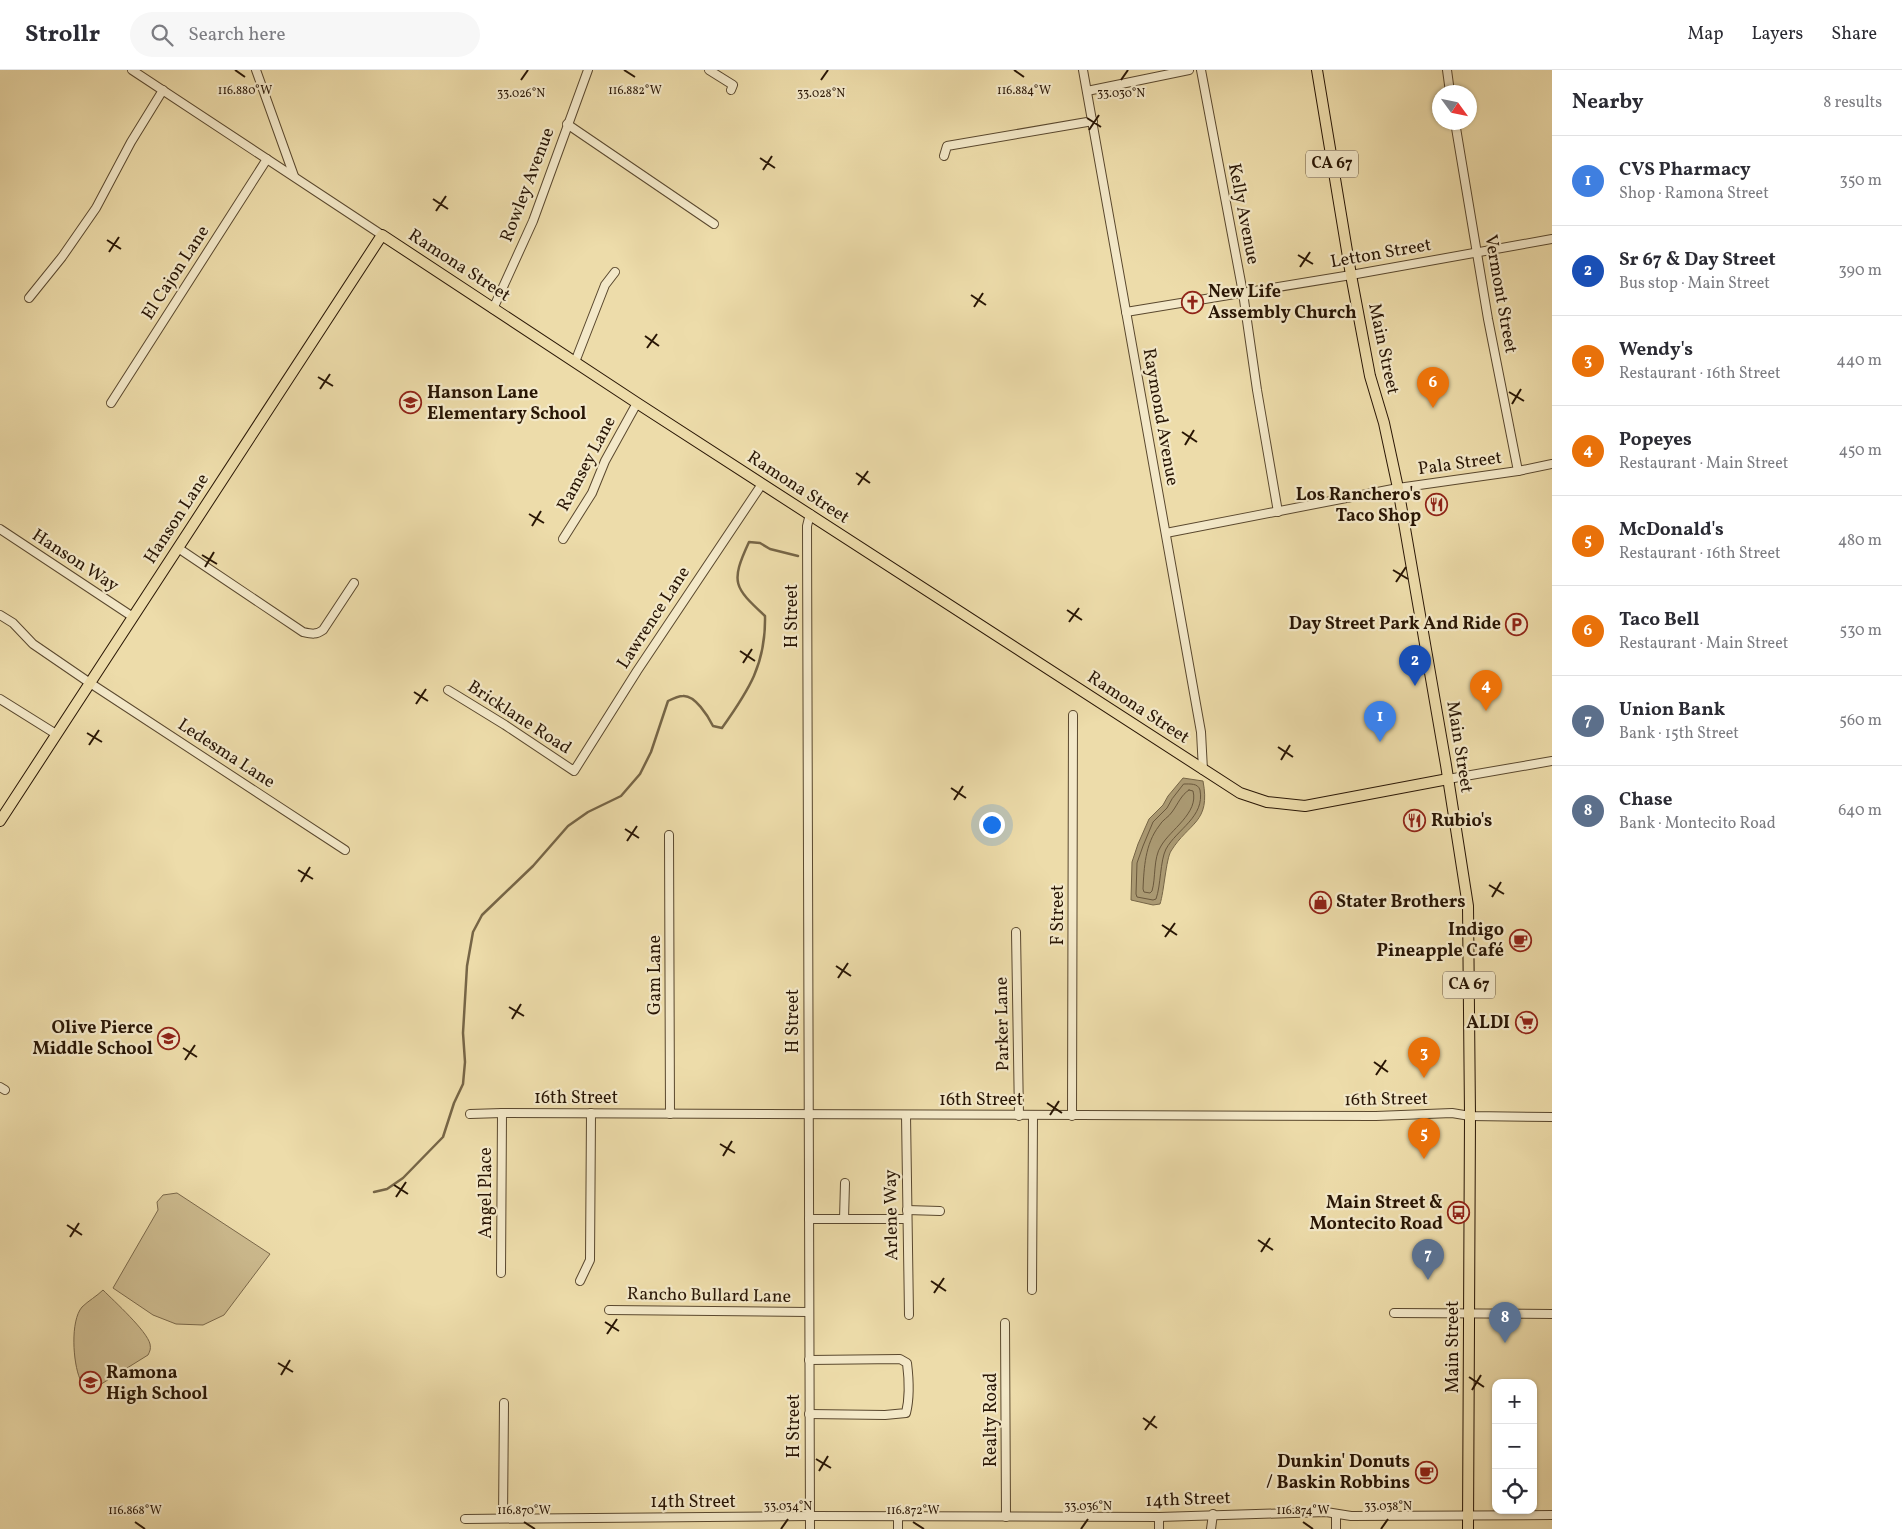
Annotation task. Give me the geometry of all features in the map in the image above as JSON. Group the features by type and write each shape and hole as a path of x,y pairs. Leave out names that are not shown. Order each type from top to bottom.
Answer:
{"main road":[{"name":"Main Street","path":"1317,70 1370,376 1384,423 1398,488 1468,906 1470,1116 1468,1529"},
{"name":"Ramona Street","path":"382,235 637,403 1240,794 1267,802 1305,806 1448,779"},
{"name":"Hanson Lane","path":"0,821 382,235"}],"street":[{"name":"Ramona Street","path":"132,70 382,235"},
{"path":"256,70 295,177"},
{"name":"Rowley Avenue","path":"493,308 533,221 588,70"},
{"path":"709,70 734,85 731,90"},
{"name":"Raymond Avenue","path":"1083,70 1201,732 1203,770"},
{"path":"1087,91 1189,70"},
{"name":"Kelly Avenue","path":"1202,70 1242,292 1278,512"},
{"path":"1447,70 1449,85"},
{"path":"29,298 62,258 96,208 131,142 163,90"},
{"path":"944,156 947,146 1093,121"},
{"path":"567,124 714,224"},
{"name":"Vermont Street","path":"1456,130 1476,253 1518,471"},
{"name":"El Cajon Lane","path":"111,403 267,159"},
{"name":"Letton Street","path":"1126,312 1351,275 1552,239"},
{"path":"575,362 605,285 615,272"},
{"name":"Ramsey Lane","path":"563,539 592,493 605,461 637,403"},
{"name":"Pala Street","path":"1166,533 1398,488 1518,471 1552,464"},
{"name":"Lawrence Lane","path":"574,771 637,670 762,484"},
{"name":"H Street","path":"810,514 807,526 810,1529"},
{"name":"Hanson Way","path":"0,529 133,617"},
{"path":"178,548 303,632 313,634 318,634 324,630 354,582"},
{"name":"Ledesma Lane","path":"0,615 33,644 90,683 345,850"},
{"name":"Bricklane Road","path":"448,690 574,771"},
{"path":"0,699 56,734"},
{"name":"F Street","path":"1072,1116 1073,715"},
{"path":"1448,779 1552,761"},
{"name":"Gam Lane","path":"669,835 670,1114"},
{"name":"Parker Lane","path":"1016,932 1019,1116"},
{"name":"Angel Place","path":"501,1273 502,1113"},
{"path":"580,1281 590,1260 591,1113"},
{"name":"16th Street","path":"470,1114 1376,1116 1452,1113 1470,1116 1552,1117"},
{"name":"Arlene Way","path":"906,1115 909,1316"},
{"path":"1032,1290 1033,1115"},
{"path":"844,1219 845,1183"},
{"path":"907,1210 940,1211"},
{"path":"808,1218 907,1219"},
{"name":"Rancho Bullard Lane","path":"609,1310 808,1312"},
{"path":"1394,1313 1552,1314"},
{"name":"Realty Road","path":"1005,1323 1006,1517"},
{"path":"809,1360 900,1359 907,1363 909,1403 906,1413 885,1415 809,1414"},
{"path":"503,1518 504,1403"},
{"name":"14th Street","path":"465,1519 810,1516 1159,1516 1326,1512 1336,1515 1552,1515"},
{"path":"1211,1529 1213,1514"},
{"path":"1336,1515 1336,1529"},
{"path":"1159,1516 1159,1529"},
{"path":"898,1517 898,1529"}],"shaded area":[{"path":"177,1193 270,1254 224,1315 203,1325 176,1324 153,1315 113,1288 158,1210 157,1202 163,1195"},
{"path":"103,1290 130,1316 148,1338 150,1349 148,1355 90,1391 81,1381 78,1372 74,1353 74,1332 78,1313 82,1307"}],"water":[{"path":"1183,778 1203,781 1205,795 1201,814 1178,841 1169,855 1160,904 1153,905 1131,900 1132,862 1138,844 1149,819 1163,805"}],"waterway":[{"path":"374,1192 387,1189 403,1178 443,1137 454,1103 463,1084 465,1062 463,1033 467,966 473,932 482,915 533,866 568,826 588,812 621,796 640,774 651,752 668,701 679,696 688,697 701,707 713,726 722,728 748,689 754,676 759,663 765,633 765,616 741,591 738,584 739,567 749,542 760,543 770,549 798,556"}],"place":[{"name":"New Life Assembly Church","path":"1192,302"},
{"name":"Hanson Lane Elementary School","path":"411,403"},
{"name":"Taco Bell","path":"1433,408"},
{"name":"Los Ranchero's Taco Shop","path":"1437,505"},
{"name":"Day Street Park And Ride","path":"1517,624"},
{"name":"Sr 67 & Day Street","path":"1415,686"},
{"name":"Popeyes","path":"1486,711"},
{"name":"CVS Pharmacy","path":"1380,742"},
{"name":"Rubio's","path":"1415,821"},
{"name":"Stater Brothers","path":"1320,902"},
{"name":"Indigo Pineapple Café","path":"1520,940"},
{"name":"ALDI","path":"1526,1023"},
{"name":"Olive Pierce Middle School","path":"169,1038"},
{"name":"Wendy's","path":"1424,1078"},
{"name":"McDonald's","path":"1424,1159"},
{"name":"Main Street & Montecito Road","path":"1459,1213"},
{"name":"Union Bank","path":"1428,1280"},
{"name":"Chase","path":"1505,1343"},
{"name":"Ramona High School","path":"90,1383"},
{"name":"Dunkin' Donuts / Baskin Robbins","path":"1426,1472"}]}
